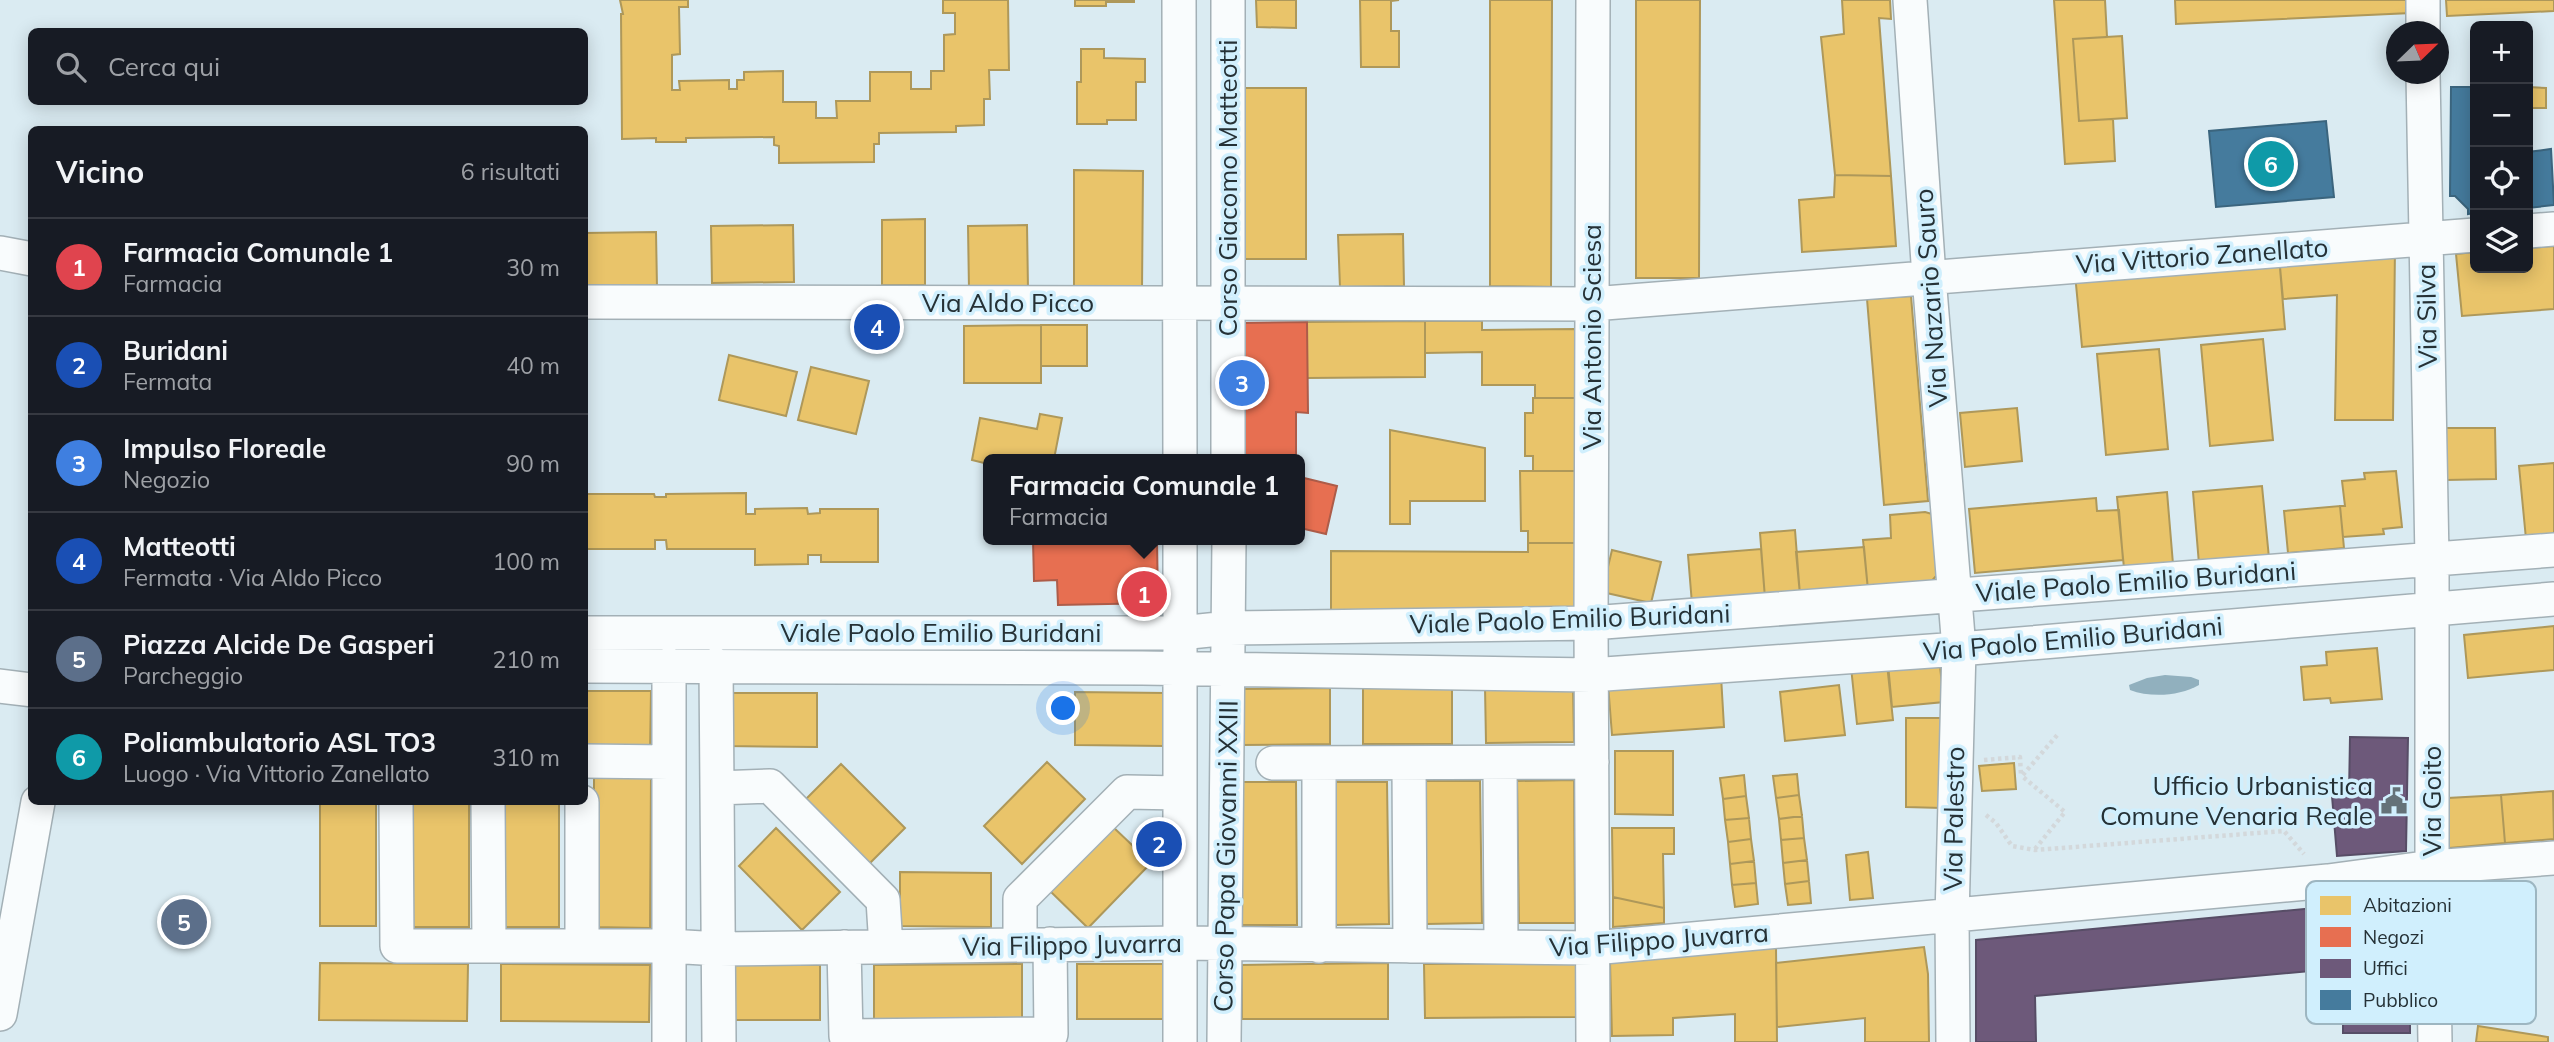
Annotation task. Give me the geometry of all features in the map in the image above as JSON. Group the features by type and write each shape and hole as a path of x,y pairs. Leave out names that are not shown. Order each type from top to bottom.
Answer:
{"street":[{"name":"Corso Giacomo Matteotti","path":"1180,0 1180,454"},
{"name":"Corso Giacomo Matteotti","path":"1228,0 1228,454"},
{"name":"Via Antonio Sciesa","path":"1593,0 1593,1042"},
{"name":"Via Nazario Sauro","path":"1910,0 1954,596"},
{"path":"2423,0 2423,21"},
{"name":"Via Silva","path":"2423,84 2432,559"},
{"path":"2533,231 2554,229"},
{"name":"Via Vittorio Zanellato","path":"1592,304 2470,235"},
{"path":"0,253 28,258"},
{"name":"Via Aldo Picco","path":"588,302 1592,304"},
{"path":"1180,545 1180,668"},
{"path":"1228,545 1229,671"},
{"name":"Viale Paolo Emilio Buridani","path":"588,633 1180,633 1229,628 1591,623 2554,550"},
{"name":"Via Goito","path":"2432,559 2432,881"},
{"name":"Via Palestro","path":"1953,1042 1952,917 1959,649 1954,596"},
{"name":"Via Paolo Emilio Buridani","path":"1591,675 1959,649 2554,599"},
{"path":"669,665 669,1042"},
{"path":"716,665 719,1042"},
{"name":"Viale Paolo Emilio Buridani","path":"588,666 1180,668 1229,671 1591,675"},
{"name":"Corso Papa Giovanni XXIII","path":"1180,668 1180,1042"},
{"name":"Corso Papa Giovanni XXIII","path":"1224,1042 1229,671"},
{"path":"0,686 28,690"},
{"path":"588,761 669,762"},
{"path":"1273,763 1592,762"},
{"path":"1318,763 1319,946"},
{"path":"1409,763 1410,946"},
{"path":"1500,763 1501,947"},
{"path":"717,788 770,786 883,900 886,947"},
{"path":"844,947 846,1036 1051,1034 1035,945 1020,899 1127,792 1180,793"},
{"path":"0,1014 37,805"},
{"name":"Via Filippo Juvarra","path":"397,805 397,946 669,946 719,949 1180,943 1593,948 2306,883"},
{"path":"488,805 489,946"},
{"path":"582,805 582,946"},
{"name":"Via Filippo Juvarra","path":"2328,881 2432,867 2554,858"},
{"name":"Via Goito","path":"2435,1024 2435,1042"}],"path":[{"path":"2022,776 2059,733"},
{"path":"1955,762 2020,757 2022,776 2066,812 2035,850"},
{"path":"1954,805 1977,807 1996,823 2012,846 2035,850 2284,831 2328,881"}],"water":[{"path":"2165,675 2191,677 2199,680 2199,685 2183,692 2165,695 2130,690 2129,685"}],"building: Abitazioni":[{"path":"620,0 688,0 688,7 679,7 680,54 672,55 672,90 680,90 679,81 729,80 729,89 737,89 737,80 744,80 744,72 783,71 783,102 816,102 816,118 837,118 836,101 870,101 870,72 911,72 911,89 931,89 931,71 944,71 944,35 955,34 955,13 943,13 943,0 1008,0 1009,70 989,70 990,99 984,99 984,125 956,126 956,132 879,133 879,144 874,144 874,162 779,163 779,146 774,145 774,137 686,138 686,142 656,142 656,138 622,139 623,14"},
{"path":"1075,0 1134,0 1134,2 1075,6"},
{"path":"1256,0 1296,0 1296,28 1257,27"},
{"path":"1360,0 1399,0 1391,1 1391,31 1399,31 1399,67 1361,67"},
{"path":"1490,0 1552,0 1551,287 1490,286"},
{"path":"1636,0 1700,0 1699,278 1636,278"},
{"path":"1842,0 1890,0 1891,19 1879,18 1891,176 1835,175 1821,37 1844,34"},
{"path":"2054,0 2105,0 2107,37 2073,39 2079,121 2113,119 2115,161 2065,164"},
{"path":"2175,0 2410,0 2411,13 2176,24"},
{"path":"2446,0 2554,0 2554,11 2447,16"},
{"path":"2122,36 2127,118 2079,121 2073,39"},
{"path":"1081,49 1104,49 1104,58 1145,59 1145,82 1136,82 1136,120 1077,124 1077,82 1081,82"},
{"path":"2533,87 2546,88 2546,108 2533,108"},
{"path":"1238,88 1306,88 1306,259 1238,259"},
{"path":"1074,170 1143,171 1142,290 1074,289"},
{"path":"1835,175 1891,176 1896,246 1802,252 1799,200 1834,197"},
{"path":"925,219 925,285 882,285 882,220"},
{"path":"793,225 794,282 712,283 711,226"},
{"path":"1027,225 1028,289 969,290 968,226"},
{"path":"656,232 657,288 588,289 588,233"},
{"path":"1403,234 1404,286 1340,287 1338,235"},
{"path":"2554,246 2554,309 2462,316 2456,254 2470,253 2470,273 2533,273 2533,248"},
{"path":"2395,247 2393,420 2335,420 2337,295 2283,299 2279,256"},
{"path":"2279,256 2285,329 2082,347 2075,274"},
{"path":"1911,296 1928,501 1884,505 1867,299"},
{"path":"1425,321 1425,377 1307,378 1307,322"},
{"path":"1425,321 1482,321 1482,330 1575,329 1575,398 1535,398 1535,385 1482,385 1482,352 1425,353"},
{"path":"1041,325 1087,325 1087,366 1041,366"},
{"path":"1041,325 1041,383 964,383 964,326"},
{"path":"2263,339 2273,440 2210,446 2201,345"},
{"path":"2159,349 2168,449 2106,455 2097,354"},
{"path":"729,355 797,372 786,416 719,400"},
{"path":"811,367 869,381 856,434 798,420"},
{"path":"1533,398 1575,398 1575,471 1533,471 1533,456 1525,456 1525,413 1533,413"},
{"path":"2017,408 2022,461 1965,467 1960,413"},
{"path":"1040,414 1062,418 1055,454 983,454 983,463 972,460 980,418 1037,429"},
{"path":"2445,428 2495,428 2496,479 2446,480"},
{"path":"1390,430 1485,448 1485,501 1410,501 1410,524 1390,524"},
{"path":"2554,463 2554,537 2526,539 2519,466"},
{"path":"1520,471 1575,471 1576,543 1528,543 1528,531 1521,531"},
{"path":"2396,471 2402,527 2383,529 2384,534 2343,537 2340,506 2345,506 2342,481 2365,479 2364,473"},
{"path":"2262,486 2269,558 2199,564 2193,492"},
{"path":"2167,492 2173,564 2124,568 2117,497"},
{"path":"746,493 746,514 755,514 755,509 807,508 808,514 820,513 820,509 878,509 878,562 821,562 821,555 808,555 808,564 755,565 755,549 667,549 666,540 655,540 655,549 588,549 588,494 654,494 655,497 666,497 666,494"},
{"path":"2096,498 2097,511 2119,510 2123,560 1975,573 1969,509"},
{"path":"2340,506 2344,548 2288,553 2284,511"},
{"path":"1925,512 1932,514 1937,575 1928,585 1868,590 1863,540 1891,538 1890,515"},
{"path":"1795,530 1800,595 1765,598 1760,533"},
{"path":"1528,543 1576,543 1576,613 1331,612 1331,551 1528,552"},
{"path":"1864,547 1868,590 1800,595 1796,552"},
{"path":"1761,549 1765,598 1692,604 1688,555"},
{"path":"1612,550 1661,562 1651,603 1602,592"},
{"path":"2554,626 2554,670 2468,678 2464,635"},
{"path":"2377,648 2382,699 2331,703 2330,698 2304,700 2301,667 2327,665 2326,652"},
{"path":"1939,658 1944,702 1892,707 1888,664"},
{"path":"1887,664 1893,720 1857,724 1851,667"},
{"path":"1721,676 1724,727 1612,735 1608,684"},
{"path":"1839,685 1845,735 1785,741 1780,692"},
{"path":"1485,687 1573,687 1574,742 1486,743"},
{"path":"1330,688 1330,744 1240,745 1239,689"},
{"path":"1363,688 1452,688 1452,744 1363,744"},
{"path":"588,691 651,691 650,750 588,750"},
{"path":"1075,692 1165,693 1165,746 1075,745"},
{"path":"727,693 817,693 817,747 726,746"},
{"path":"1906,718 1943,718 1942,808 1906,807"},
{"path":"1615,751 1673,751 1673,815 1615,814"},
{"path":"1047,762 1085,799 1022,864 984,826"},
{"path":"2014,763 2016,789 1982,791 1979,766"},
{"path":"841,764 905,828 867,866 803,802"},
{"path":"1797,774 1799,795 1776,798 1773,776"},
{"path":"1744,775 1746,796 1723,799 1720,778"},
{"path":"594,776 651,776 650,928 594,927"},
{"path":"1574,780 1575,923 1519,923 1517,781"},
{"path":"1424,781 1480,781 1482,923 1426,924"},
{"path":"1240,782 1296,782 1297,925 1241,925"},
{"path":"1332,782 1387,782 1389,924 1333,925"},
{"path":"2553,791 2554,839 2505,843 2501,795"},
{"path":"1799,795 1802,816 1779,819 1776,798"},
{"path":"2501,795 2505,843 2449,848 2448,798"},
{"path":"1746,796 1749,818 1725,820 1723,799"},
{"path":"320,805 376,805 376,926 320,926"},
{"path":"413,805 469,805 469,927 412,927"},
{"path":"503,805 559,805 559,927 502,927"},
{"path":"1802,816 1804,838 1781,840 1779,819"},
{"path":"1749,818 1751,839 1728,842 1725,820"},
{"path":"1112,826 1151,863 1088,928 1049,890"},
{"path":"776,828 840,892 802,930 739,866"},
{"path":"1612,828 1674,828 1674,854 1663,854 1664,908 1613,897"},
{"path":"1804,838 1807,860 1783,863 1781,840"},
{"path":"1751,839 1754,861 1730,864 1728,842"},
{"path":"1868,852 1873,898 1850,900 1846,855"},
{"path":"1807,860 1809,881 1785,884 1783,863"},
{"path":"1754,861 1756,883 1732,885 1730,864"},
{"path":"900,872 991,873 991,927 900,926"},
{"path":"1809,881 1811,903 1788,905 1785,884"},
{"path":"1756,883 1758,904 1735,907 1732,885"},
{"path":"1613,897 1664,908 1664,923 1613,927"},
{"path":"1776,947 1777,1042 1735,1042 1735,1014 1673,1018 1673,1035 1612,1036 1610,962"},
{"path":"1924,947 1928,974 1929,1042 1865,1042 1865,1018 1777,1027 1776,963"},
{"path":"320,963 468,964 467,1021 319,1020"},
{"path":"1388,963 1388,1019 1242,1019 1242,965"},
{"path":"1576,963 1576,1017 1425,1018 1424,964"},
{"path":"501,964 650,965 649,1022 501,1021"},
{"path":"1022,964 1022,1019 874,1020 874,965"},
{"path":"1077,964 1165,964 1166,1019 1077,1019"},
{"path":"728,965 820,965 820,1020 729,1020"},
{"path":"2478,1026 2548,1037 2548,1042 2476,1042"}],"building: Negozi":[{"path":"1307,322 1308,413 1296,412 1296,454 1242,454 1241,323"},
{"path":"1305,478 1337,486 1326,534 1305,529"},
{"path":"1033,545 1157,545 1158,603 1058,605 1057,580 1034,581"}],"building: Uffici":[{"path":"2350,737 2408,738 2406,851 2337,856 2332,796 2349,795"},
{"path":"2306,909 2306,971 2035,996 2036,1042 1976,1042 1976,940"},
{"path":"2343,1024 2410,1024 2410,1033 2343,1033"}],"building: Pubblico":[{"path":"2451,87 2470,87 2470,214 2455,196 2450,196"},
{"path":"2326,121 2334,197 2216,207 2209,131"},
{"path":"2551,149 2554,205 2533,207 2533,151"}],"place":[{"name":"Poliambulatorio ASL TO3","path":"2271,164"},
{"name":"Matteotti","path":"877,327"},
{"name":"Impulso Floreale","path":"1242,383"},
{"name":"Farmacia Comunale 1","path":"1144,594"},
{"name":"Ufficio Urbanistica Comune Venaria Reale","path":"2394,801"},
{"name":"Buridani","path":"1159,844"},
{"name":"Piazza Alcide De Gasperi","path":"184,922"}]}
